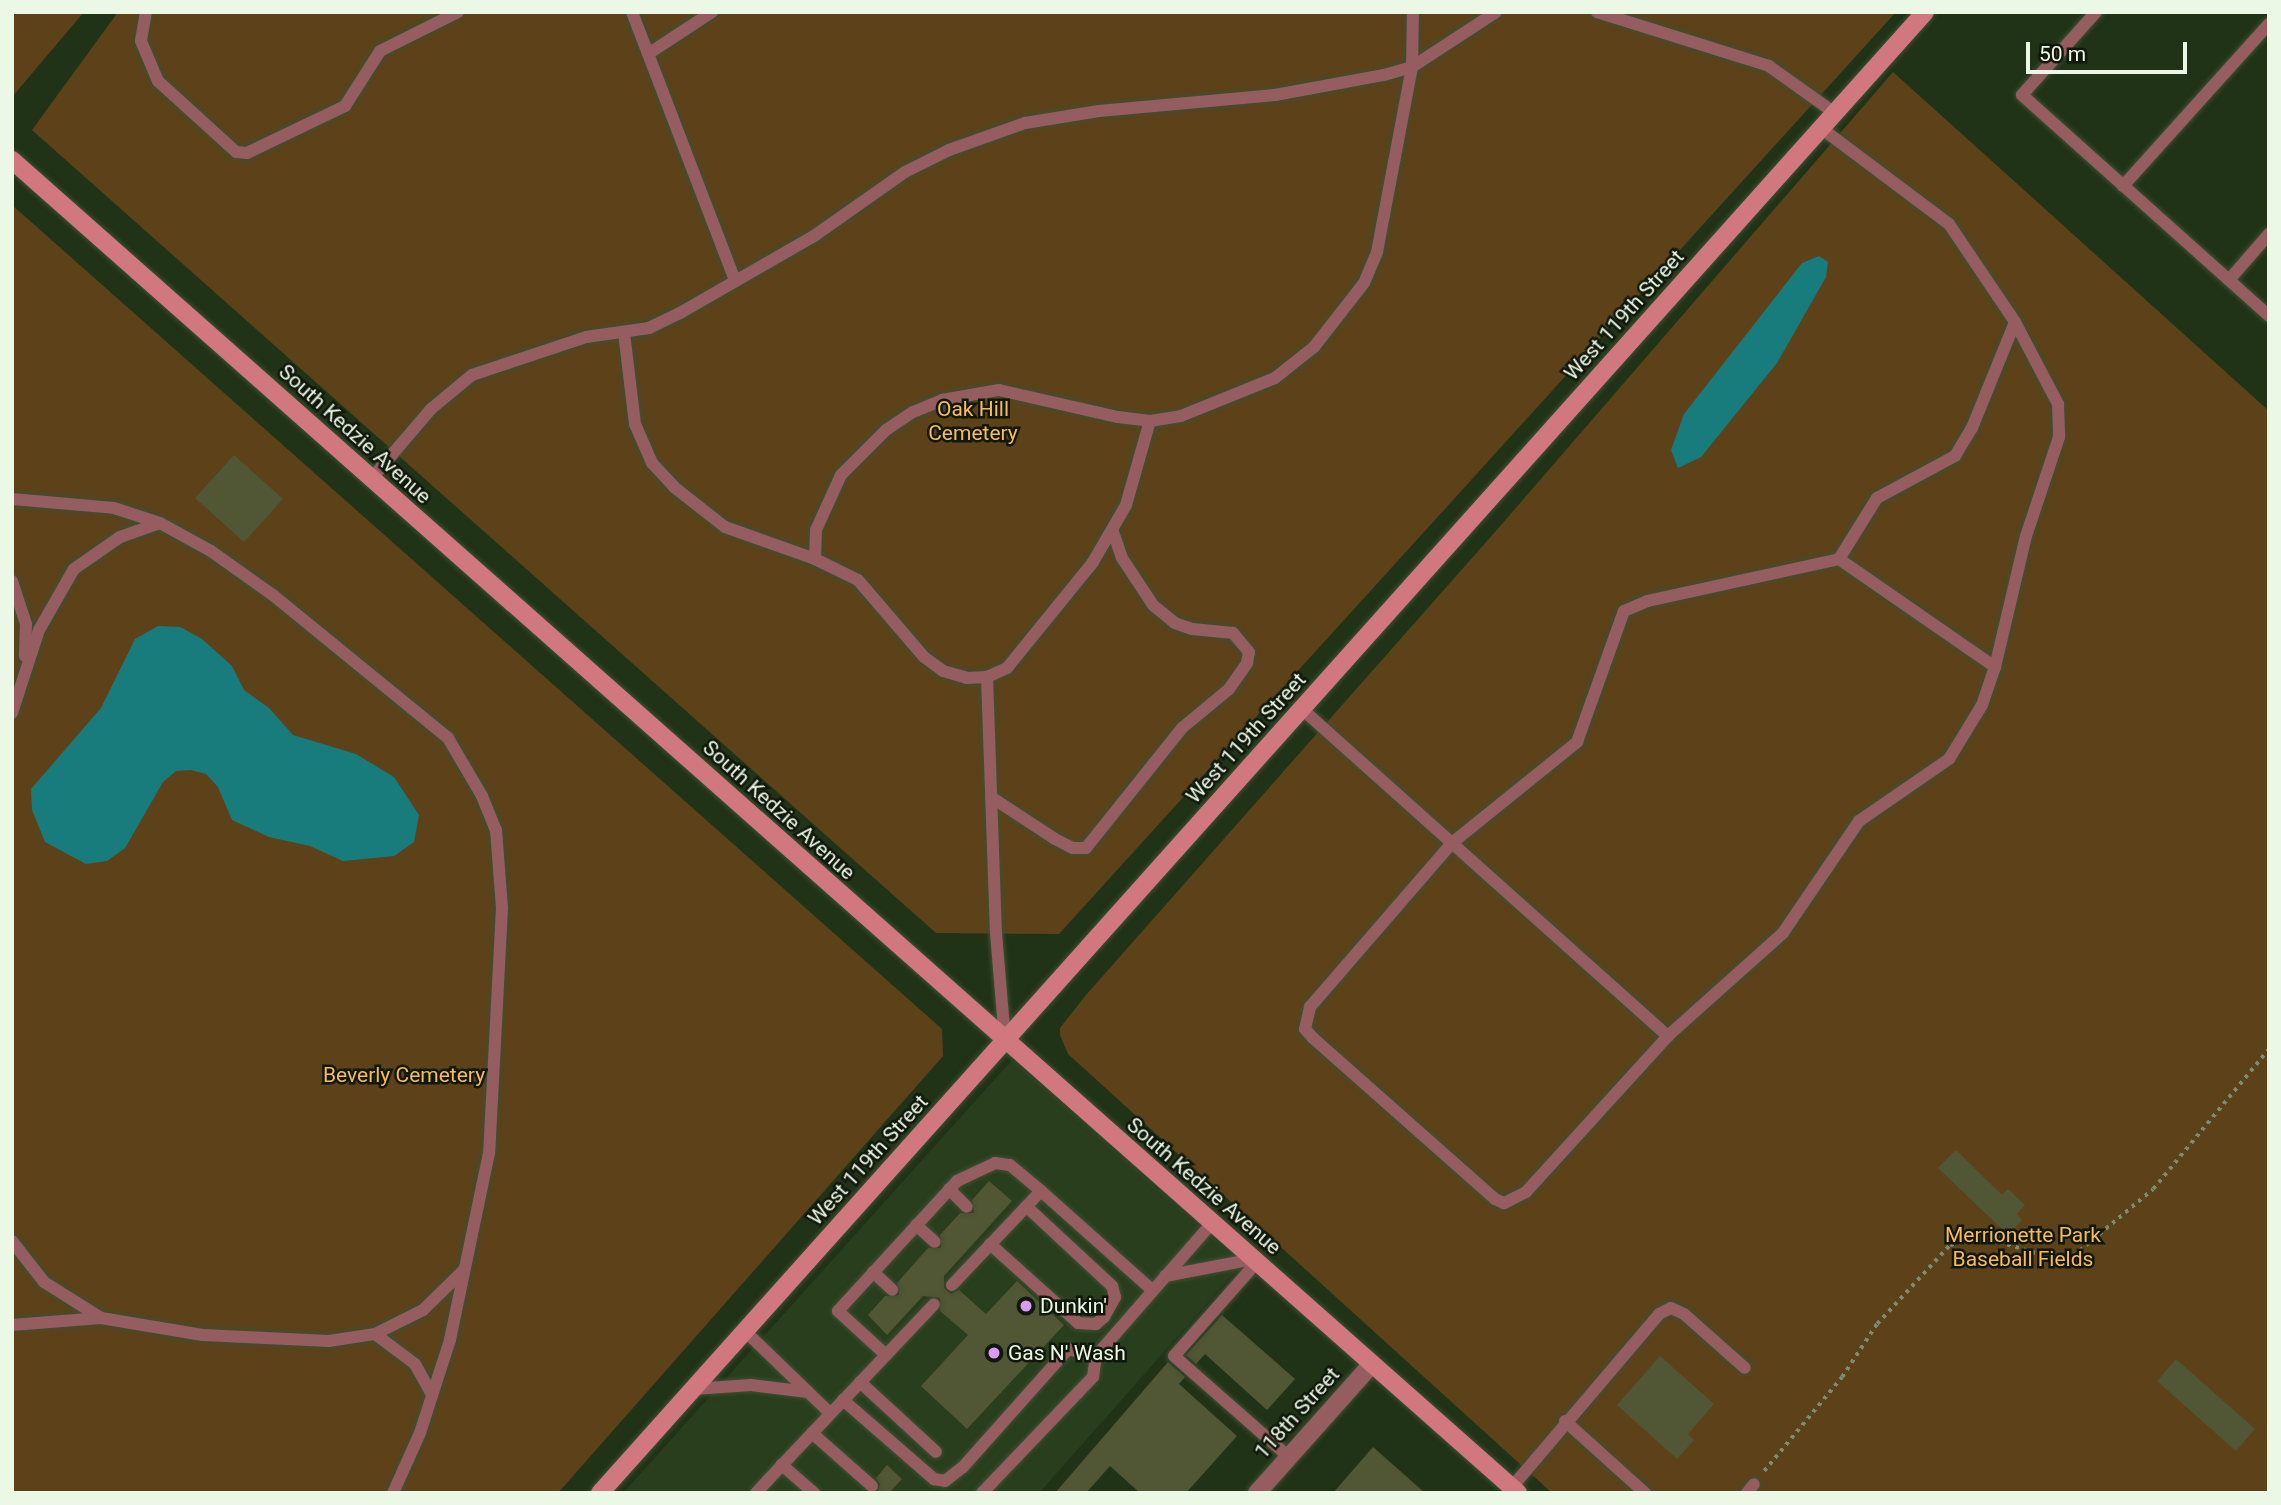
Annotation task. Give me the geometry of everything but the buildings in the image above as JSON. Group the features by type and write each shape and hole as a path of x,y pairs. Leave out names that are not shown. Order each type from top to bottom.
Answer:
{"main road":[{"name":"West 119th Street","path":"600,1493 1925,12"},
{"name":"South Kedzie Avenue","path":"12,160 1515,1490"}],"street":[{"name":"118th Street","path":"1257,1493 1372,1364"}],"lane":[{"path":"146,12 141,41 158,80 227,145 247,153 345,106 380,51 458,12"},
{"path":"632,12 735,281"},
{"path":"648,54 712,12"},
{"path":"815,559 816,530 841,475 886,430 942,400 999,390 1085,411 1150,421 1228,400 1275,378 1314,347 1341,316 1364,283 1387,220 1412,67 1413,12"},
{"path":"372,478 431,409 472,375 586,337 624,333 680,313 814,236 905,172 949,150 1025,123 1099,111 1275,95 1412,67 1496,12"},
{"path":"2096,12 2022,95 2269,316"},
{"path":"1603,13 1769,66 1835,113"},
{"path":"2123,186 2269,24"},
{"path":"1821,128 1950,224 2015,321 2049,383 2060,422 2054,455 2026,536 1995,667 1982,705 1949,759 1859,821 1783,933 1668,1037 1526,1192 1504,1203 1313,1038 1305,1028 1310,1007 1452,843 1577,742 1624,611 1647,601 1839,559 1877,498 1955,456 1972,428 2015,321"},
{"path":"2228,279 2269,234"},
{"path":"624,333 635,424 653,463 674,487 725,527 815,559 871,591 901,634 943,671 967,678 987,677 1021,654 1113,532 1140,463 1150,421"},
{"path":"12,499 114,509 160,523 211,551 274,596 438,730 465,763 487,807 501,863 496,1043 488,1153 450,1340 432,1395 393,1493"},
{"path":"12,713 24,667 50,608 75,569 120,537 160,523"},
{"path":"991,797 1055,839 1073,848 1086,848 1182,728 1228,689 1247,663 1249,652 1233,633 1192,629 1175,623 1153,605 1122,558 1113,532"},
{"path":"1839,559 1995,667"},
{"path":"12,580 26,624 24,667"},
{"path":"987,677 1005,1041"},
{"path":"1302,709 1668,1037"},
{"path":"886,1355 838,1311 949,1189 978,1168 995,1163 1010,1165 1152,1290"},
{"path":"949,1189 967,1207"},
{"path":"952,1285 961,1266 1041,1191"},
{"path":"992,1236 1078,1323 1096,1324 1104,1317 1115,1297 1112,1286 1026,1206"},
{"path":"982,1493 1093,1377 1096,1356 1212,1223"},
{"path":"916,1225 935,1242"},
{"path":"12,1241 44,1282 101,1318"},
{"path":"1165,1276 1255,1261"},
{"path":"1255,1261 1174,1356 1289,1457"},
{"path":"12,1325 101,1318 142,1327 268,1341 328,1341 375,1334 423,1310 465,1267"},
{"path":"873,1272 892,1290"},
{"path":"756,1493 886,1355 917,1314 934,1304"},
{"path":"1515,1490 1565,1421 1659,1314 1671,1308 1745,1368"},
{"path":"745,1331 830,1413"},
{"path":"375,1334 415,1364 432,1395"},
{"path":"843,1400 945,1487 1068,1349 1096,1356"},
{"path":"860,1382 936,1452"},
{"path":"693,1389 751,1385 808,1392"},
{"path":"1565,1421 1645,1493"},
{"path":"812,1433 872,1486"},
{"path":"782,1465 814,1493"}],"path":[{"path":"1750,1488 1842,1377 1877,1324 1950,1245 1983,1237 2049,1257 2073,1256 2083,1251 2153,1189 2193,1146 2269,1049"}],"shaded area":[{"path":"1012,1060 1242,1264 1039,1493 623,1493"}],"green space":[{"path":"12,12 84,12 12,97"},
{"name":"Oak Hill Cemetery","path":"118,12 1896,12 1059,934 936,933 32,130"},
{"name":"Merrionette Park Baseball Fields","path":"1893,72 2269,411 2269,1493 1552,1493 1068,1054 1060,1035 1060,1028 1086,995 1495,532"},
{"name":"Beverly Cemetery","path":"12,205 942,1029 943,1056 558,1493 12,1493"}],"water":[{"path":"1819,256 1828,262 1826,277 1777,363 1701,457 1678,468 1671,450 1684,414 1802,263"},
{"path":"158,626 180,627 202,639 232,666 244,690 269,708 293,735 356,754 394,777 419,815 414,842 394,856 343,861 310,846 269,837 232,820 218,787 206,774 191,770 176,771 163,782 125,848 107,861 86,864 45,842 32,810 31,789 101,708 135,639"}],"place":[{"name":"Dunkin'","path":"1026,1306"},
{"name":"Gas N' Wash","path":"994,1353"}]}
